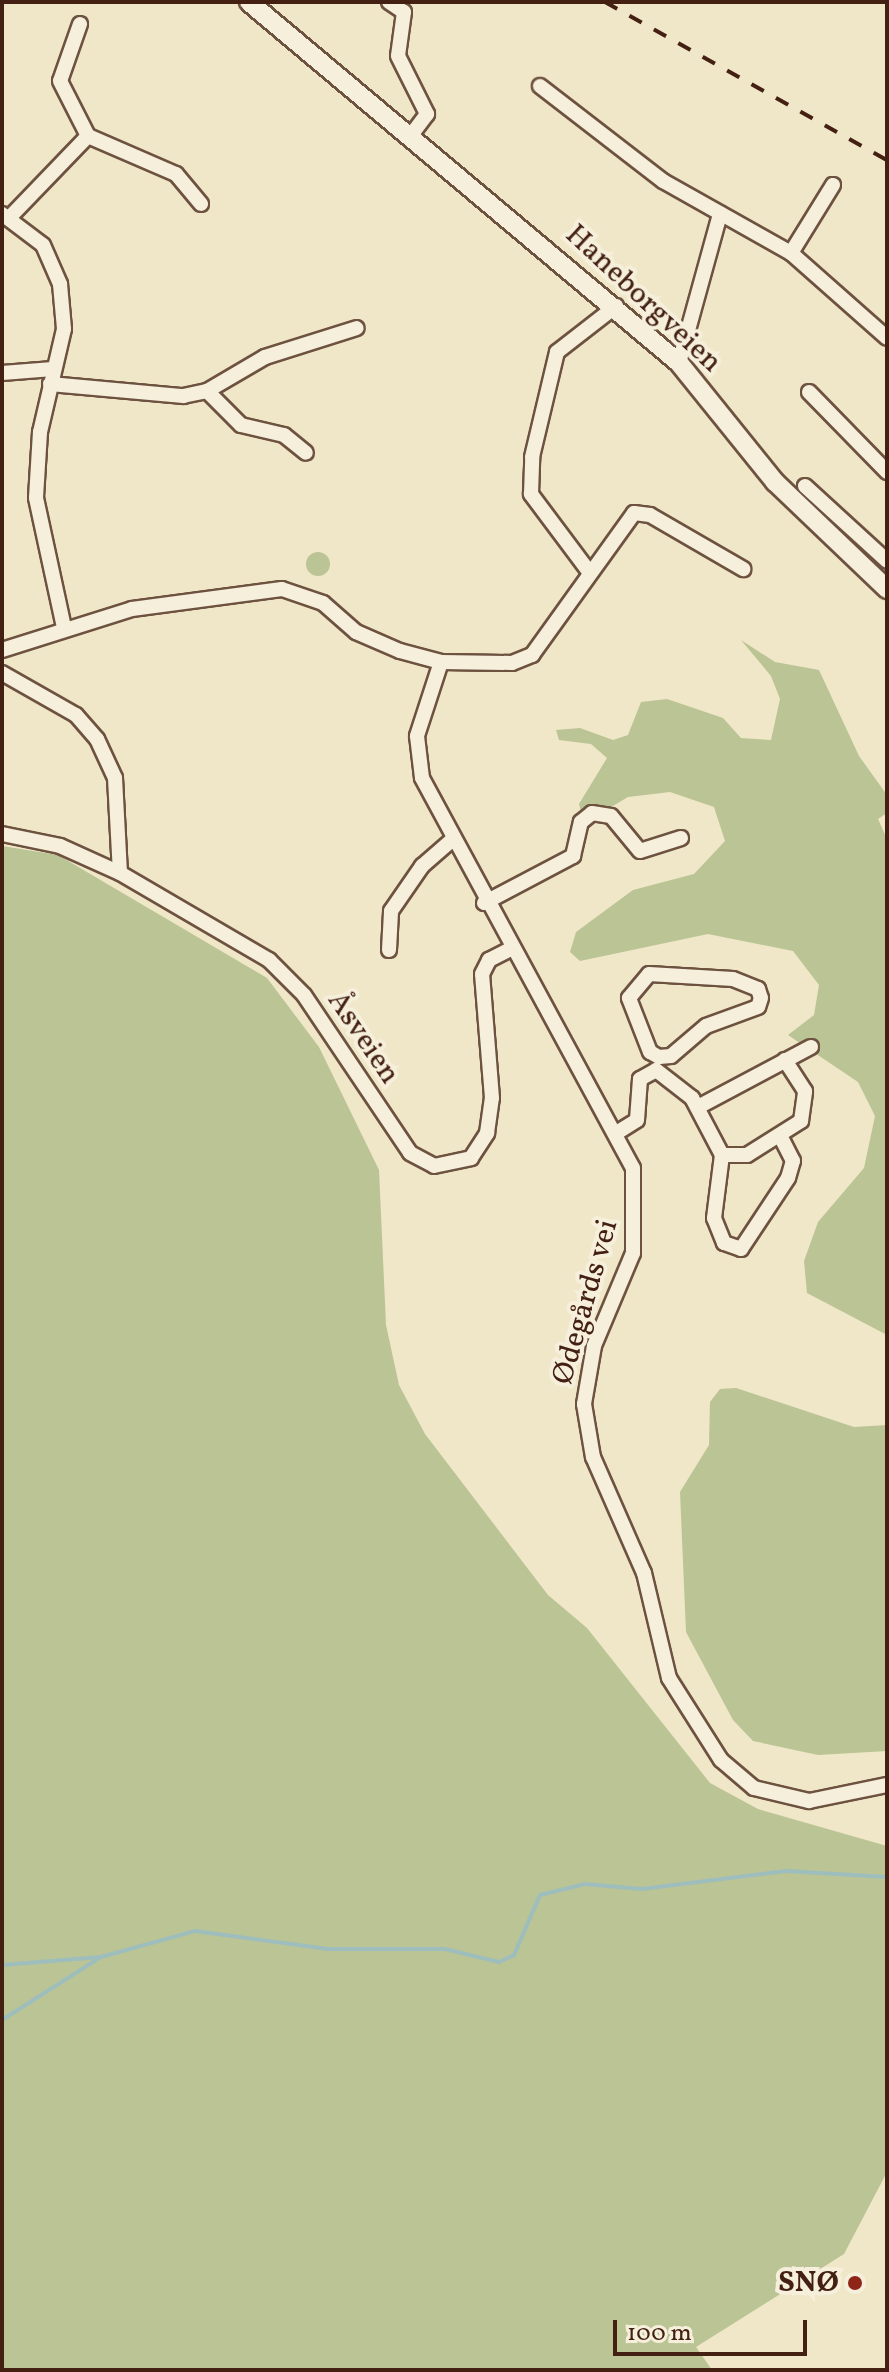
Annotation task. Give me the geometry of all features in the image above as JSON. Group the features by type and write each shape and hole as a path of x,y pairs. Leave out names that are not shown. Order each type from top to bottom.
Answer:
{"street":[{"name":"Haneborgveien","path":"249,2 412,134 679,363 775,482 887,589"},
{"path":"389,2 404,12 398,56 427,114 412,134"},
{"path":"80,24 60,81 88,136 176,174 201,204"},
{"path":"540,86 663,181 791,253 887,338"},
{"path":"64,627 36,498 50,384 64,329 53,260 6,216 88,136"},
{"path":"791,253 833,185"},
{"path":"679,363 720,214"},
{"path":"590,573 531,494 532,457 557,352 616,306"},
{"path":"50,384 132,396 207,391 235,369 357,328"},
{"path":"2,373 53,369"},
{"path":"207,391 241,425 284,435 306,453"},
{"path":"809,392 887,472"},
{"path":"805,486 887,561"},
{"path":"2,650 64,627 132,609 282,589 323,603 377,642 441,662 512,663 532,655 619,527 640,512 743,569"},
{"name":"Ødegårds vei","path":"441,662 416,750 452,840 484,903 618,1132 633,1168 638,1220 627,1271 589,1365 585,1424 644,1573 669,1678 721,1760 754,1788 809,1801 887,1785"},
{"path":"2,673 76,715 97,739 115,778 120,873"},
{"path":"484,903 573,856 581,822 592,813 611,816 640,851 681,838"},
{"name":"Åsveien","path":"2,834 60,846 120,873 288,977 410,1153 434,1166 471,1158 487,1133 492,1098 482,974 489,960 509,950"},
{"path":"389,950 391,911 422,866 452,840"},
{"path":"618,1132 637,1120 640,1079 658,1064 671,1056 706,1026 758,1007 758,989 701,975 649,974 629,998 650,1052 658,1064 698,1107 722,1155 714,1218 724,1243 741,1249 788,1178 793,1161 782,1139"},
{"path":"698,1107 811,1047"},
{"path":"722,1155 739,1158 782,1139 801,1121 806,1101 785,1060"}],"green space":[{"path":"318,552 327,555 330,564 327,573 318,576 309,573 306,564 309,555"},
{"path":"741,640 775,662 819,670 859,756 887,795 887,813 878,819 887,839 887,1335 807,1293 804,1261 818,1222 864,1168 875,1116 858,1082 788,1035 814,1015 819,985 793,951 708,934 580,961 570,952 576,932 633,890 694,874 725,841 714,807 670,792 628,797 584,823 579,804 607,758 591,744 559,740 556,730 580,728 613,740 628,735 641,702 667,699 723,718 741,738 771,740 780,699 771,676"},
{"path":"2,846 58,855 267,978 319,1047 379,1170 386,1325 399,1385 425,1434 548,1595 587,1628 710,1783 758,1809 887,1846 887,2172 844,2254 696,2347 712,2370 2,2370"},
{"path":"736,1388 854,1427 887,1425 887,1751 818,1755 753,1741 733,1720 686,1632 680,1492 709,1445 710,1402 720,1389"}],"waterway":[{"path":"2,1965 101,1957 195,1931 328,1949 445,1949 499,1962 514,1955 540,1895 585,1884 642,1889 786,1871 887,1877"},
{"path":"2,2020 101,1957"}],"railway":[{"path":"605,2 887,160"}],"place":[{"name":"SNØ","path":"855,2283"}]}
